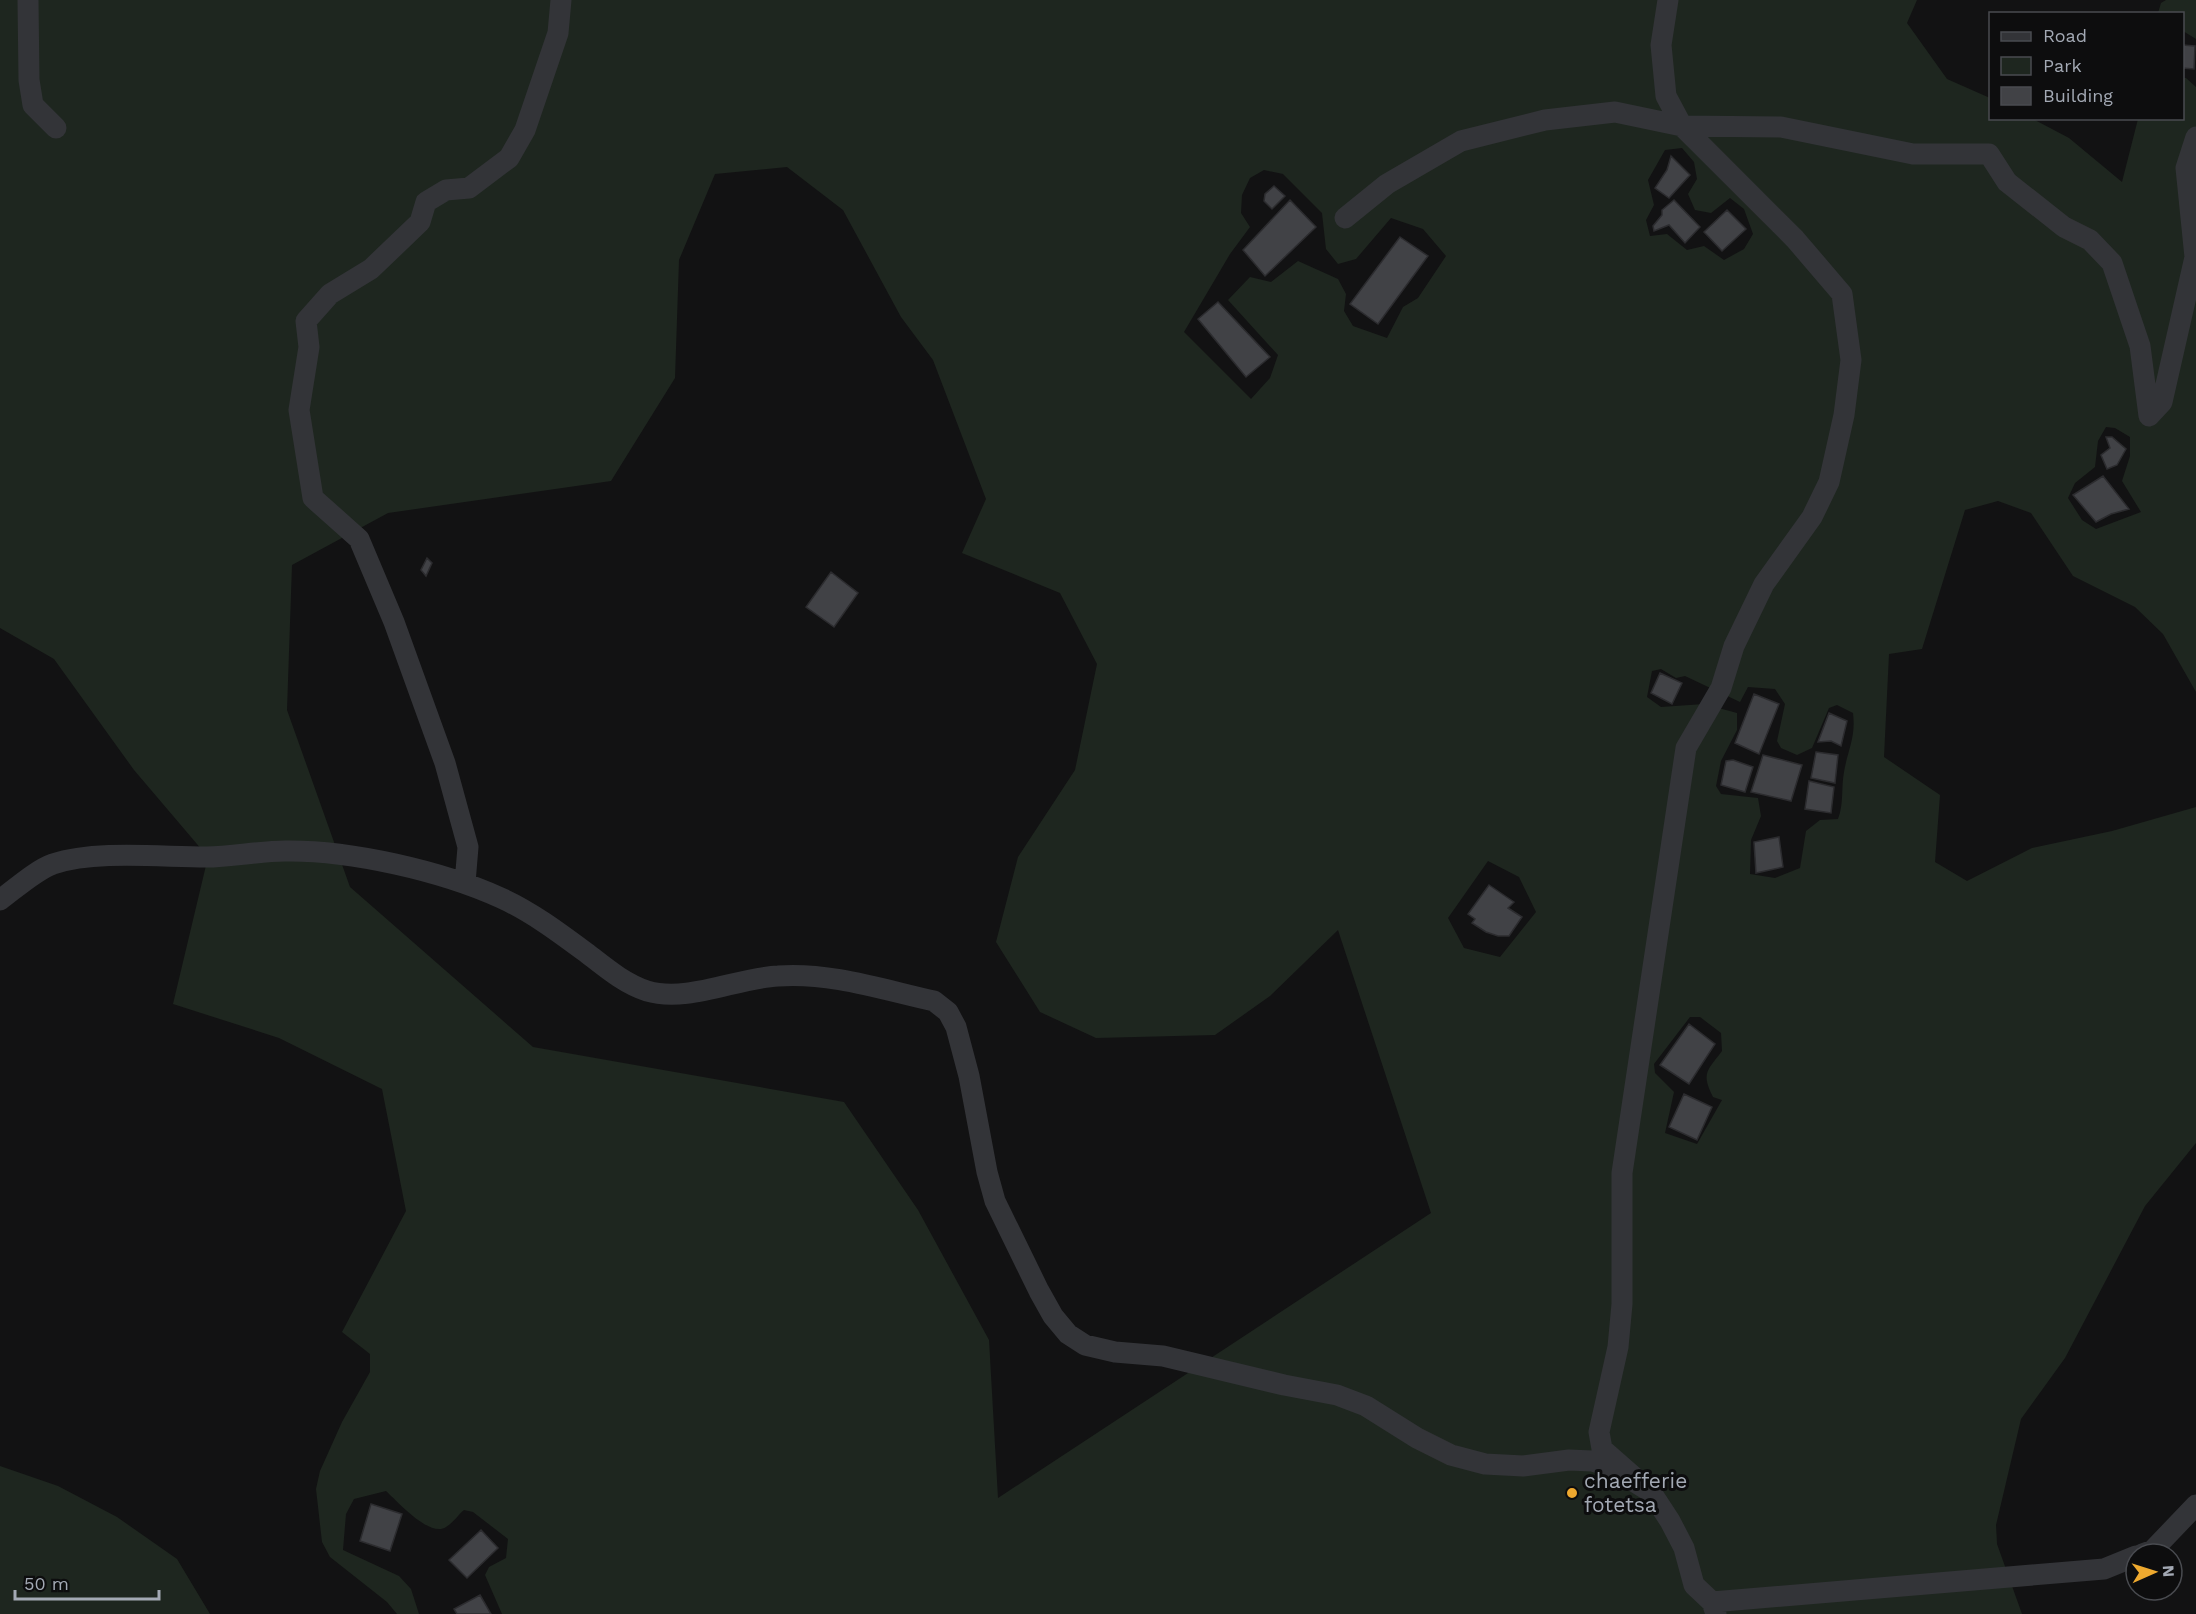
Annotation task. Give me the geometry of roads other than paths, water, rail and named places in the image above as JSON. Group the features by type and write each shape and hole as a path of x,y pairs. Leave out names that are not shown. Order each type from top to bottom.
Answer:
{"street":[{"path":"28,0 29,80 33,105 56,128"},
{"path":"465,883 468,847 445,763 394,622 359,539 313,498 299,410 309,347 306,321 330,294 371,269 420,222 426,202 446,190 469,188 509,158 525,130 558,33 561,0"},
{"path":"1668,0 1660,45 1666,96 1682,126 1795,239 1842,294 1851,360 1844,415 1829,482 1812,517 1764,584 1734,646 1721,688 1686,748 1622,1173 1622,1304 1618,1347 1599,1432 1602,1449 1651,1492 1684,1548 1694,1586 1714,1608 2104,1569 2124,1561"},
{"path":"1345,218 1387,184 1461,141 1545,120 1615,112 1682,126 1781,127 1913,154 1989,154 2007,182 2064,227 2090,240 2112,263 2140,346 2149,416 2162,402 2195,257 2186,168 2196,137"},
{"path":"0,900 50,865 72,859 97,856 208,857 316,851 426,872 465,883 503,899 530,914 620,978 645,990 680,994 779,975 830,979 934,1001 948,1012 956,1027 969,1076 987,1172 995,1201 1053,1316 1068,1334 1085,1345 1115,1352 1163,1356 1284,1385 1337,1395 1366,1406 1417,1438 1451,1455 1485,1464 1523,1466 1569,1460 1592,1461 1609,1466 1651,1492"},
{"path":"2160,1542 2196,1505"}],"place":[{"name":"chaefferie fotetsa","path":"1572,1493"}]}
